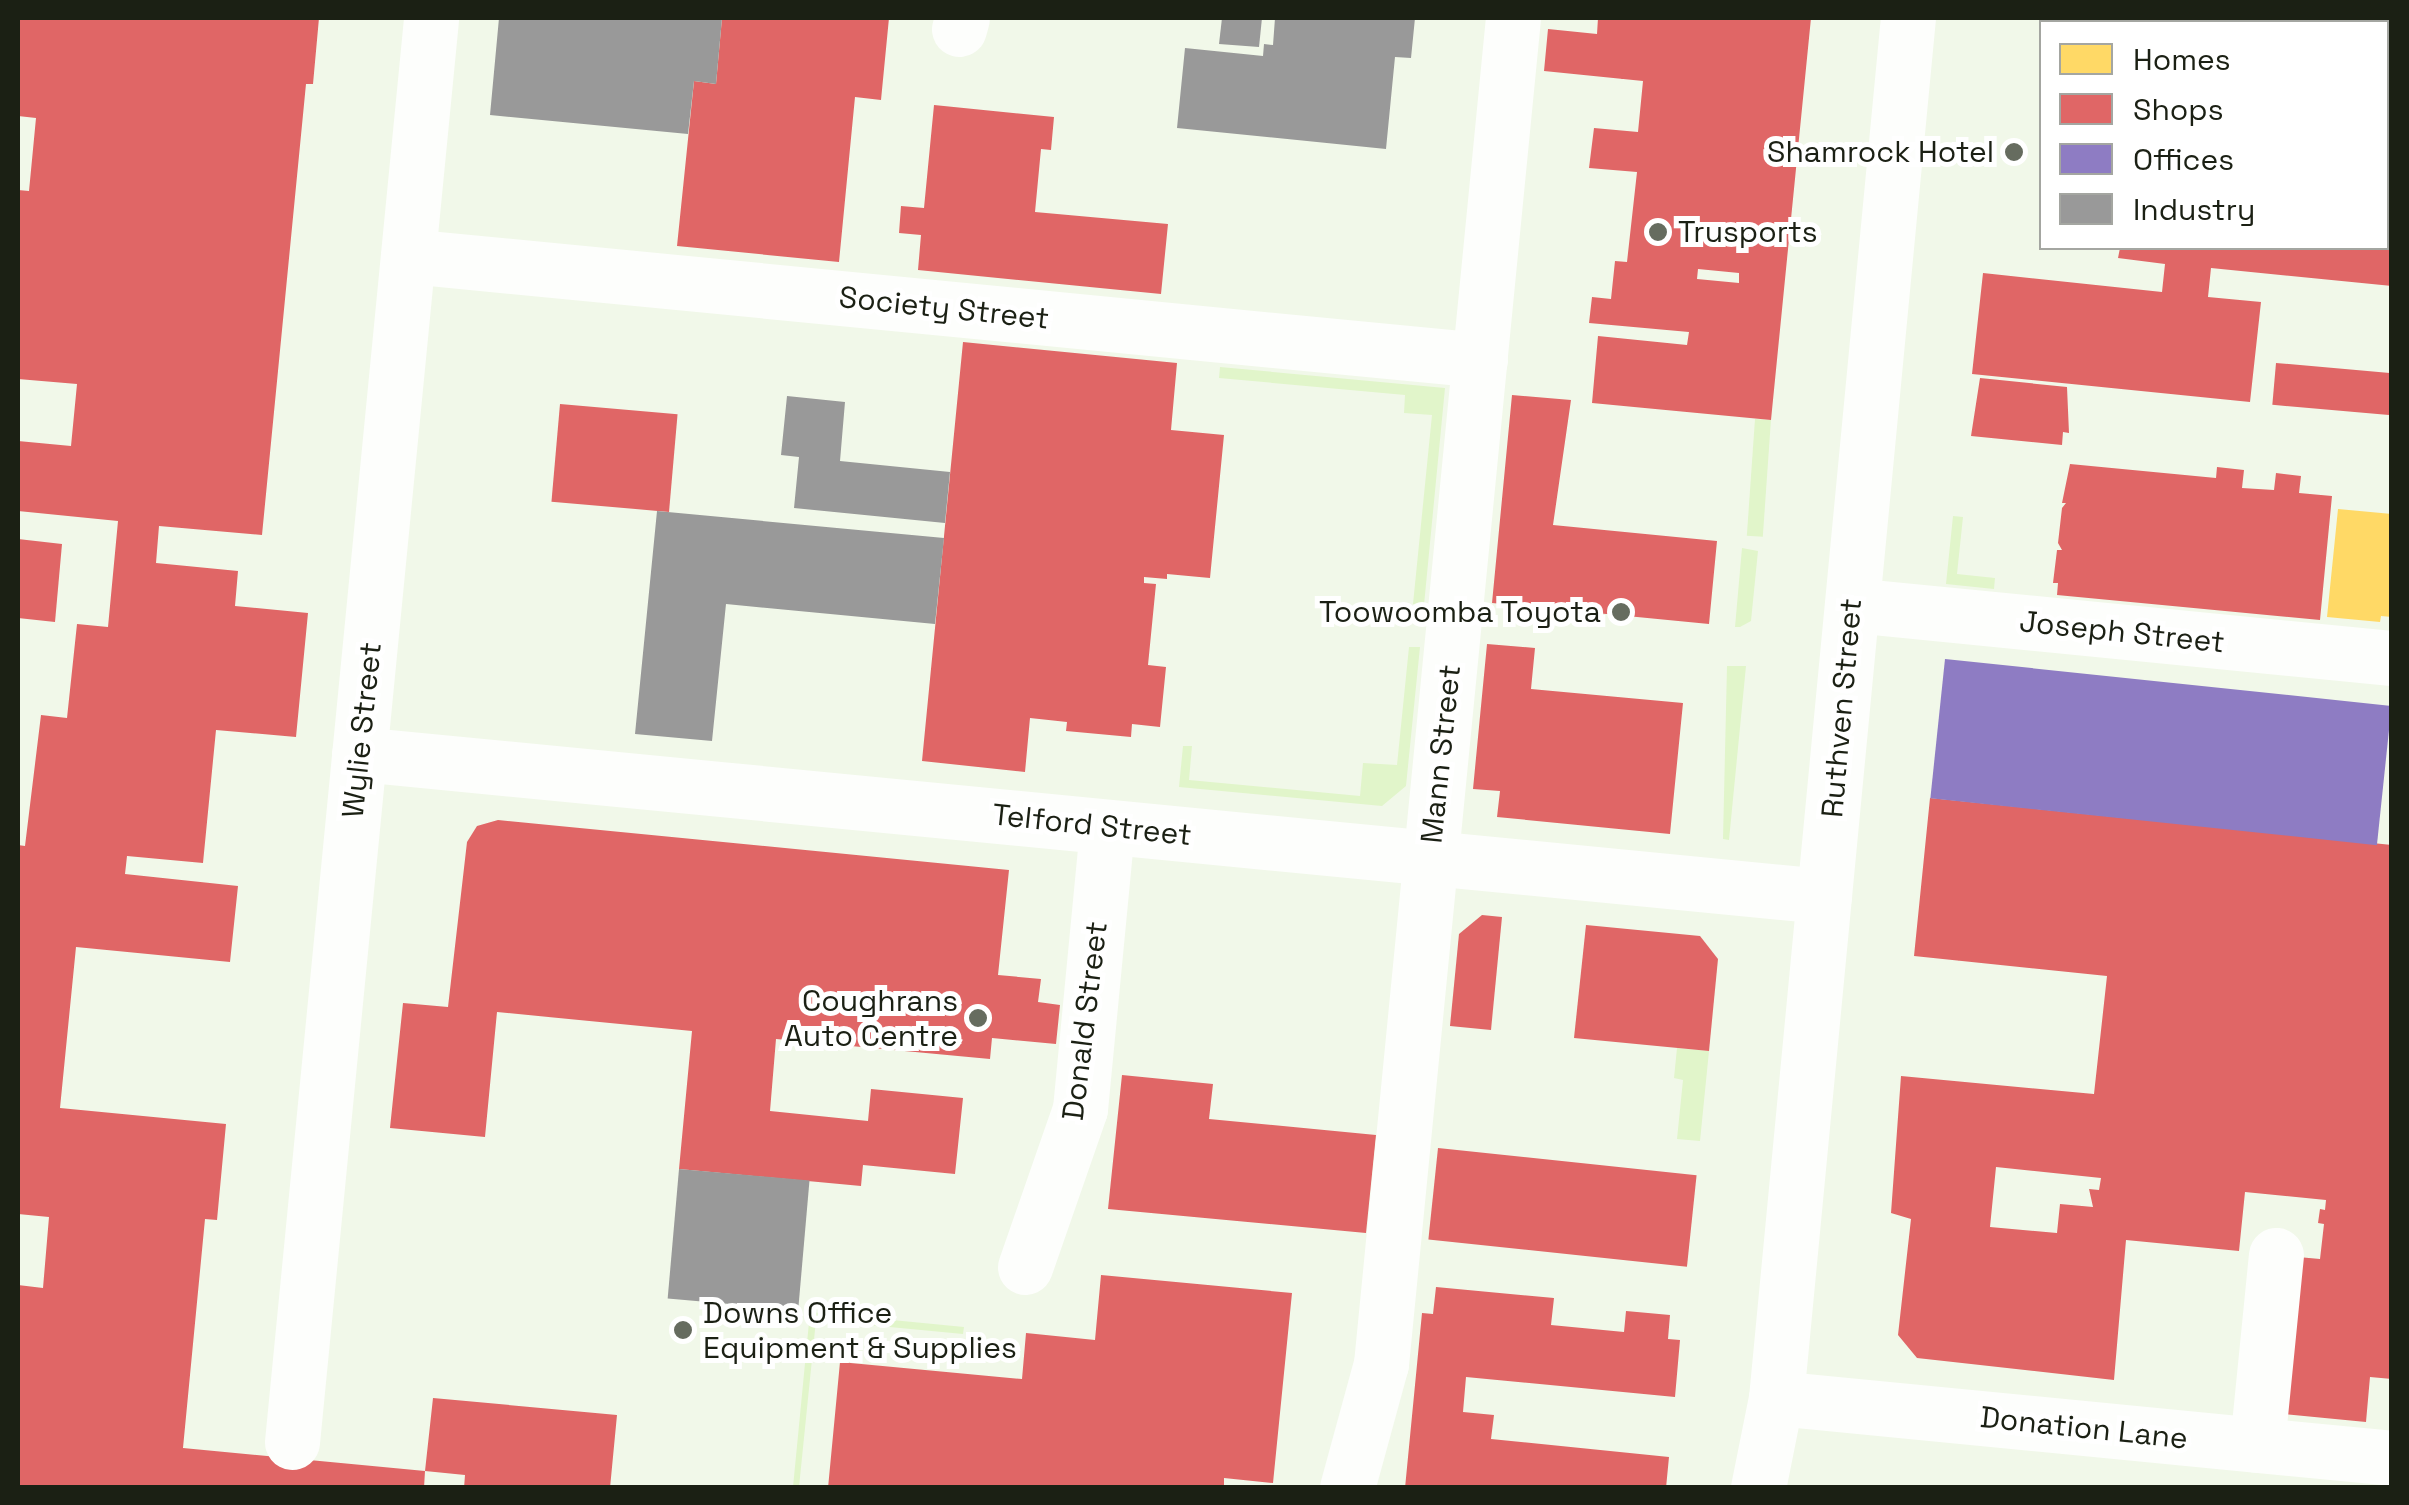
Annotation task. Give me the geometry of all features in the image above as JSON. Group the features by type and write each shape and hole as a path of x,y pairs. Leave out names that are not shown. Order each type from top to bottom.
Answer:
{"street":[{"name":"Wylie Street","path":"292,1442 431,18"},
{"name":"Mann Street","path":"1347,1488 1381,1364 1513,18"},
{"name":"Ruthven Street","path":"1758,1488 1776,1398 1908,18"},
{"name":"Society Street","path":"408,256 1480,360"},
{"name":"Joseph Street","path":"1852,605 2392,658"},
{"name":"Telford Street","path":"360,754 1824,896"},
{"name":"Donald Street","path":"1025,1267 1080,1109 1108,826"},
{"path":"2257,1445 2276,1255"},
{"name":"Ruthven Street","path":"1776,1398 1779,1488"},
{"name":"Donation Lane","path":"1776,1398 2392,1458"}],"green space":[{"path":"1220,367 1445,388 1424,605 1413,604 1432,415 1404,413 1405,395 1219,378"},
{"path":"1755,419 1771,420 1763,537 1747,536"},
{"path":"1953,516 1963,517 1957,574 1995,578 1994,589 1946,584"},
{"path":"1742,548 1758,551 1751,621 1735,627"},
{"path":"1409,647 1420,647 1406,786 1382,806 1179,787 1183,746 1192,746 1189,780 1360,796 1363,763 1397,765"},
{"path":"1727,666 1746,666 1729,840 1723,839"},
{"path":"1677,1048 1709,1051 1700,1141 1677,1139 1683,1080 1674,1078"},
{"path":"810,1312 964,1327 963,1334 816,1320 799,1487 793,1487"}],"building: Homes":[{"path":"2338,509 2392,514 2392,617 2381,616 2380,622 2327,617"}],"building: Shops":[{"path":"18,18 319,18 313,84 306,84 262,535 159,526 156,563 238,571 235,606 308,613 296,737 216,730 203,863 127,856 125,874 238,886 230,962 76,947 60,1108 226,1124 217,1220 205,1219 183,1448 425,1471 424,1488 18,1488 18,1285 43,1288 49,1217 18,1214 18,845 25,846 41,715 67,718 77,624 108,627 118,521 18,511 18,441 71,446 77,384 18,379 18,190 29,191 36,118 18,116"},
{"path":"722,18 889,18 881,100 855,97 839,262 677,246 694,81 716,84"},
{"path":"1598,18 1811,18 1771,420 1592,403 1598,336 1687,345 1689,332 1589,323 1592,297 1611,299 1615,261 1627,262 1637,172 1589,168 1594,128 1638,132 1643,81 1544,71 1548,29 1597,34","holes":["1698,269 1739,273 1739,283 1697,279"]},
{"path":"934,105 1054,117 1051,150 1041,149 1035,212 1168,224 1161,294 918,270 921,235 899,233 901,206 924,208"},
{"path":"2392,228 2392,286 2211,268 2208,297 2261,302 2250,402 1972,374 1983,273 2162,292 2165,264 2118,258 2120,250 2389,250"},
{"path":"963,342 1177,363 1171,430 1224,435 1210,578 1167,574 1167,579 1144,577 1144,583 1156,584 1148,665 1166,667 1160,727 1132,724 1131,737 1066,731 1067,722 1030,718 1025,772 922,761"},
{"path":"2276,363 2392,373 2389,415 2272,405"},
{"path":"1980,378 2067,387 2069,433 2063,432 2062,445 1971,436"},
{"path":"1512,395 1571,400 1553,525 1717,541 1709,624 1492,603"},
{"path":"560,404 678,414 669,512 551,502"},
{"path":"2070,464 2216,478 2217,467 2244,470 2242,488 2274,490 2276,473 2301,476 2299,493 2332,496 2320,620 2057,595 2058,583 2053,583 2057,550 2062,550 2058,543"},
{"path":"18,539 62,544 55,622 18,618"},
{"path":"1487,644 1535,648 1531,689 1683,703 1670,834 1497,817 1500,791 1473,789"},
{"path":"1930,798 2392,845 2392,1379 2370,1377 2366,1422 2272,1413 2287,1256 2320,1259 2324,1224 2318,1223 2326,1200 2245,1192 2239,1251 2126,1240 2114,1380 1917,1358 1898,1335 1911,1219 1891,1213 1901,1076 2094,1094 2107,976 1914,956","holes":["1996,1167 2101,1178 2099,1190 2089,1189 2093,1207 2060,1204 2057,1233 1990,1227"]},
{"path":"498,820 1009,870 998,975 1041,979 1038,1002 1060,1005 1056,1044 992,1038 990,1059 776,1039 770,1111 868,1121 871,1089 963,1098 955,1174 863,1165 861,1186 679,1169 692,1031 497,1012 485,1137 390,1128 403,1003 448,1007 467,842 477,826"},
{"path":"1482,915 1502,917 1491,1030 1450,1026 1459,934"},
{"path":"1586,925 1700,936 1718,959 1709,1051 1574,1038"},
{"path":"1122,1075 1213,1084 1209,1119 1376,1135 1366,1233 1108,1209"},
{"path":"1438,1148 1697,1175 1687,1267 1428,1239"},
{"path":"1101,1275 1292,1293 1273,1483 1224,1478 1224,1488 828,1488 840,1362 1022,1379 1026,1333 1095,1340"},
{"path":"1436,1287 1554,1298 1551,1325 1624,1332 1626,1311 1670,1315 1668,1339 1680,1340 1675,1397 1466,1377 1463,1412 1494,1415 1491,1439 1669,1457 1666,1488 1405,1488 1422,1313 1433,1314"},
{"path":"433,1398 617,1415 610,1488 464,1488 465,1475 425,1471"}],"building: Offices":[{"path":"2392,18 2392,141 2389,20"},
{"path":"1945,659 2392,706 2377,845 1930,798"}],"building: Industry":[{"path":"499,18 722,18 716,84 694,81 688,134 490,115"},
{"path":"1222,18 1262,18 1259,47 1219,44"},
{"path":"1275,18 1415,18 1411,58 1395,57 1386,149 1177,128 1185,48 1263,56 1264,44 1273,45"},
{"path":"787,396 845,402 840,461 950,472 945,523 794,508 799,457 781,455"},
{"path":"657,511 944,538 935,624 726,604 712,741 635,734"},
{"path":"679,1169 810,1180 798,1310 668,1299"}],"place":[{"name":"Shamrock Hotel","path":"2014,152"},
{"name":"Trusports","path":"1658,232"},
{"name":"Toowoomba Toyota","path":"1621,612"},
{"name":"Coughrans Auto Centre","path":"978,1018"},
{"name":"Downs Office Equipment & Supplies","path":"683,1330"}]}
